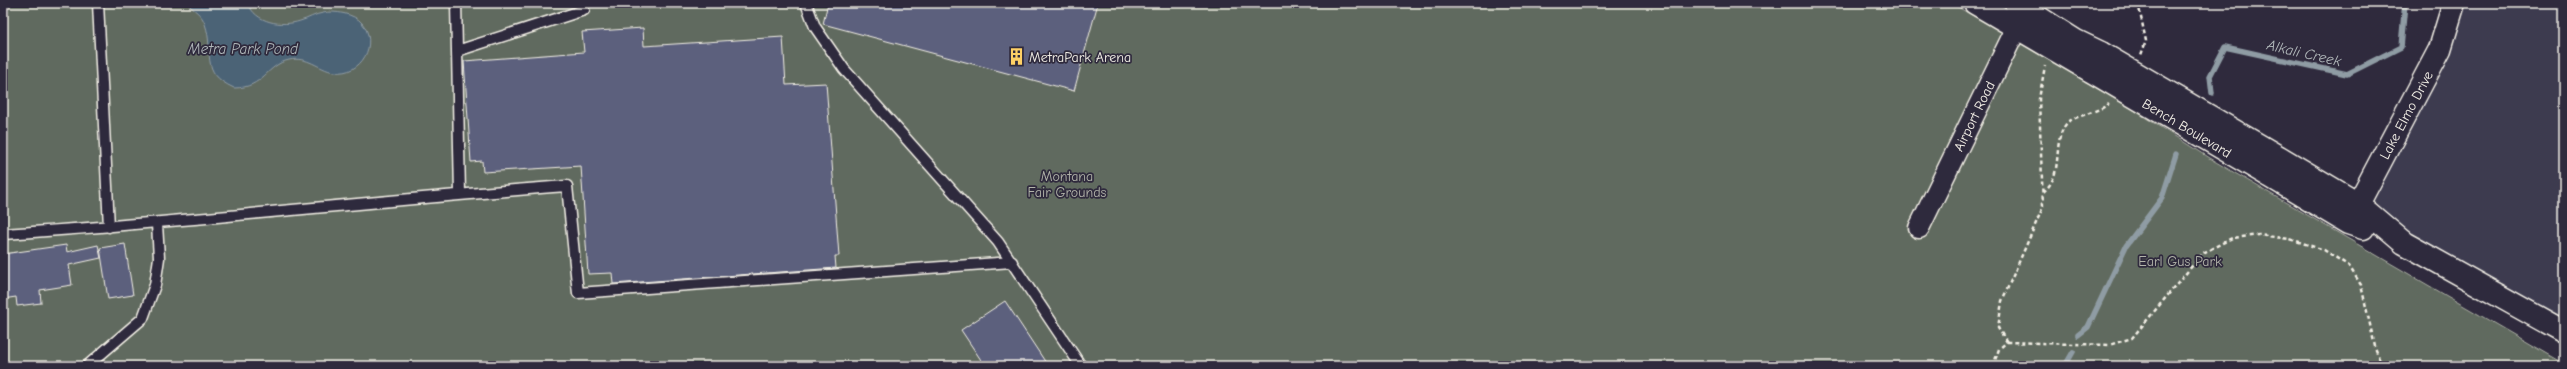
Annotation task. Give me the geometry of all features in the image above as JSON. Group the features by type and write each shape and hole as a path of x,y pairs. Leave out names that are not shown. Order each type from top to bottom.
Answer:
{"main road":[{"path":"1975,3 2022,10 2076,40 2096,62"},
{"name":"Lake Elmo Drive","path":"2353,213 2440,49 2454,3"},
{"path":"2022,10 2058,52 2096,62 2404,243 2564,332"}],"street":[{"name":"Airport Road","path":"1919,228 2022,10"}],"lane":[{"path":"98,3 109,227"},
{"path":"456,3 460,194"},
{"path":"806,3 815,27 844,70 998,242 1081,366"},
{"path":"457,51 584,10"},
{"path":"3,234 157,224 460,194 567,186 578,293 1012,262"},
{"path":"87,366 143,318 155,286 159,258 157,224"}],"path":[{"path":"2007,342 1998,328 2002,301 2043,207 2039,100 2043,68 2058,52"},
{"path":"1993,366 1999,349 2007,342 2109,345 2132,338 2203,253 2232,238 2259,235 2290,238 2324,250 2349,266 2361,285 2376,351 2382,366"}],"shaded area":[{"path":"2454,3 2564,3 2564,332 2358,204"}],"green space":[{"name":"Montana Fair Grounds","path":"3,3 1951,3 2132,109 2209,158 2564,364 2564,366 3,366"}],"water":[{"name":"Metra Park Pond","path":"187,3 248,3 252,10 263,19 270,22 285,24 328,12 349,15 359,20 367,31 369,40 368,48 360,64 353,69 344,72 334,72 307,61 296,59 289,60 275,66 252,84 234,88 223,82 212,68 208,34 204,21 200,15"}],"building":[{"name":"MetraPark Arena","path":"828,3 1098,3 1074,91 823,24"},
{"path":"643,28 644,46 783,37 786,85 826,83 839,256 835,256 836,268 613,284 612,273 588,274 581,166 483,172 482,161 471,162 464,61 584,52 582,32"},
{"path":"125,244 133,295 108,299 100,248"},
{"path":"66,245 67,252 98,245 101,258 69,265 72,285 40,290 41,303 17,306 16,297 3,299 3,254"},
{"path":"1005,301 1048,366 985,366 961,330"}],"waterway":[{"name":"Alkali Creek","path":"2212,93 2210,76 2225,47 2347,74 2401,47 2405,3"},
{"name":"Alkali Creek","path":"2078,335 2088,327 2126,246 2162,198 2176,154"},
{"name":"Alkali Creek","path":"2065,366 2073,352"}],"place":[{"name":"MetraPark Arena","path":"1016,57"}],"park label":[{"name":"Earl Gus Park","path":"2180,261"}]}
